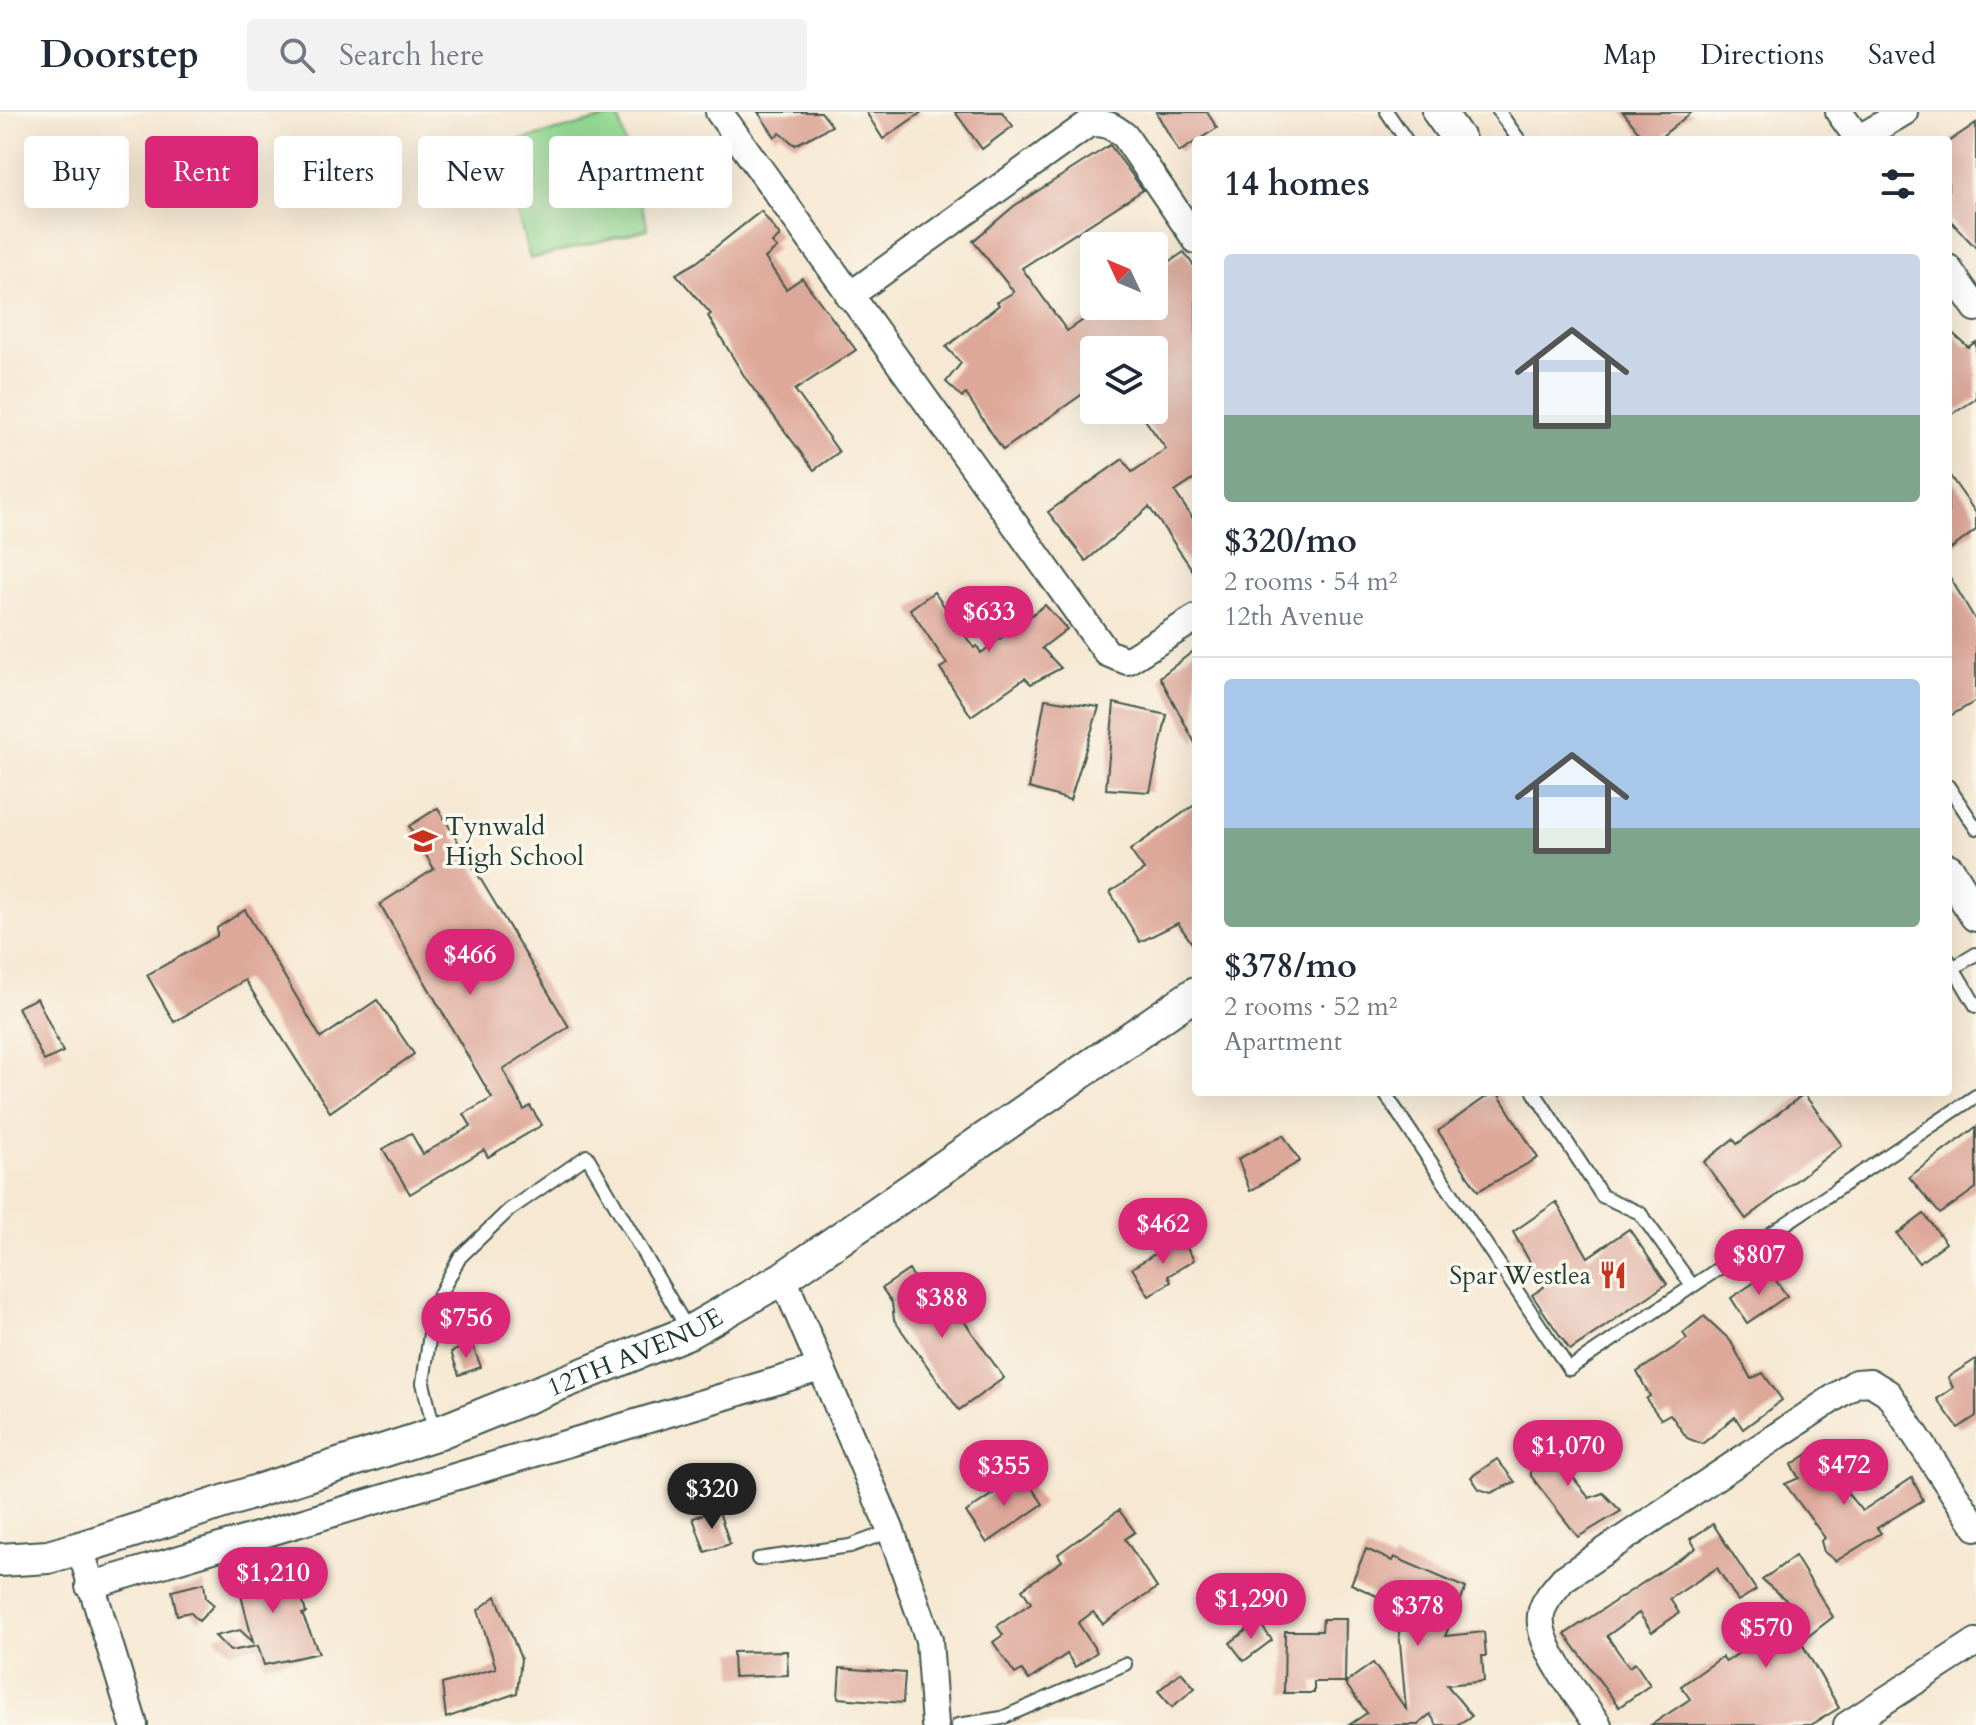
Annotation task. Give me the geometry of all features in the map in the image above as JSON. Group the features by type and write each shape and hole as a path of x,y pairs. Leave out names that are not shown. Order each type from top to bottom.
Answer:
{"street":[{"path":"719,112 1107,653 1127,661 1192,620"},
{"path":"1439,112 1456,136"},
{"path":"1839,112 1856,136"},
{"path":"1865,136 1904,112"},
{"path":"849,296 1088,124 1098,122 1108,124 1125,136 1192,234"},
{"path":"1952,274 1976,308"},
{"path":"1952,876 1976,915"},
{"name":"12TH AVENUE","path":"0,1560 48,1557 80,1548 435,1434 689,1332 783,1278 1192,996"},
{"path":"783,1278 891,1531 929,1640 935,1725"},
{"path":"89,1586 820,1368"},
{"path":"1598,1725 1543,1640 1541,1611 1547,1598 1563,1579 1856,1383 1870,1382 1888,1393 1976,1527"},
{"path":"80,1548 89,1586 134,1725"},
{"path":"1847,1725 1976,1642"}],"lane":[{"path":"1387,112 1403,136"},
{"path":"1499,112 1516,136"},
{"path":"1952,792 1976,828"},
{"path":"1952,965 1976,954"},
{"path":"1952,969 1976,1006"},
{"path":"1387,1096 1569,1369 1691,1284 1976,1096"},
{"path":"1537,1096 1602,1196 1640,1213 1691,1284"},
{"path":"435,1434 423,1383 434,1305 460,1257 509,1210 587,1156 689,1332"},
{"path":"758,1559 850,1546 891,1531"},
{"path":"958,1725 1002,1718 1125,1664"}],"green space":[{"path":"618,115 624,136 549,136 549,208 642,208 648,229 530,259 516,208 533,208 533,137"}],"building":[{"path":"758,112 821,112 832,126 795,145 780,133 775,137"},
{"path":"866,112 922,112 883,139"},
{"path":"955,112 1002,112 1013,126 982,149"},
{"path":"1156,112 1207,112 1217,128 1204,136 1192,136 1192,144 1179,152"},
{"path":"1623,112 1692,112 1662,136 1642,136"},
{"path":"1976,123 1976,248 1952,222 1952,139"},
{"path":"1110,145 1143,190 1022,268 1067,331 1083,320 1168,320 1168,263 1184,252 1192,263 1192,481 1175,492 1192,517 1192,569 1149,507 1086,561 1048,512 1123,459 1132,472 1166,449 1148,424 1168,424 1168,336 1080,336 1080,396 1003,450 966,394 962,397 946,382 961,363 946,347 999,305 997,302 1014,292 973,241 1014,206"},
{"path":"761,211 780,236 772,243 777,248 765,258 786,289 802,278 856,350 795,390 839,452 814,470 746,379 708,316 711,314 676,274 697,262"},
{"path":"1952,333 1968,347 1976,342 1976,399 1952,414"},
{"path":"1952,479 1976,513 1976,530 1952,548"},
{"path":"1952,581 1976,621 1976,701 1952,715"},
{"path":"934,592 974,648 977,646 981,653 1045,605 1067,629 1042,648 1061,668 1031,684 1025,678 971,716 940,668 947,664 910,609"},
{"path":"1192,652 1192,737 1160,677"},
{"path":"1045,699 1099,707 1070,800 1029,788"},
{"path":"1114,703 1167,715 1150,792 1106,789"},
{"path":"1192,807 1192,943 1178,923 1140,942 1110,892 1144,870 1130,850"},
{"path":"438,808 569,1027 503,1069 524,1110 530,1106 542,1125 488,1157 484,1150 410,1194 383,1149 411,1133 423,1154 471,1126 464,1114 492,1098 380,904 434,869 409,826"},
{"path":"245,910 321,1038 377,1000 414,1054 330,1112 245,980 174,1022 147,975 217,936 217,928"},
{"path":"37,998 63,1052 44,1061 18,1007"},
{"path":"1487,1096 1499,1096 1538,1158 1478,1191 1438,1131"},
{"path":"1805,1096 1842,1145 1746,1219 1704,1162 1733,1139 1737,1144"},
{"path":"1976,1127 1976,1188 1940,1214 1909,1177"},
{"path":"1283,1135 1300,1161 1250,1191 1238,1159"},
{"path":"1556,1202 1588,1257 1629,1229 1667,1284 1570,1350 1532,1295 1544,1287 1513,1232"},
{"path":"1924,1214 1946,1243 1919,1263 1897,1234"},
{"path":"1181,1238 1194,1260 1168,1276 1171,1282 1149,1296 1132,1268"},
{"path":"909,1270 920,1286 945,1294 1004,1378 959,1410 894,1320 892,1303 882,1288"},
{"path":"1770,1272 1787,1296 1747,1323 1731,1298"},
{"path":"1704,1316 1730,1340 1751,1379 1763,1373 1782,1400 1743,1429 1735,1417 1702,1444 1687,1438 1670,1414 1661,1419 1646,1399 1650,1396 1637,1372 1687,1339 1683,1333"},
{"path":"472,1344 481,1367 459,1375 451,1352"},
{"path":"1976,1359 1976,1416 1958,1428 1937,1399 1953,1388 1948,1377"},
{"path":"1564,1431 1576,1445 1560,1460 1589,1498 1603,1493 1621,1511 1578,1537 1531,1476 1530,1456"},
{"path":"1812,1451 1862,1511 1912,1478 1923,1500 1877,1528 1881,1533 1836,1561 1824,1552 1821,1541 1825,1538 1785,1484 1799,1478 1791,1465"},
{"path":"1497,1459 1515,1482 1491,1493 1479,1489 1471,1477"},
{"path":"1022,1474 1043,1504 987,1543 966,1512"},
{"path":"718,1509 730,1544 705,1552 693,1518"},
{"path":"1119,1510 1135,1532 1125,1539 1157,1588 1103,1624 1093,1612 1078,1623 1097,1652 1075,1667 1067,1654 1029,1680 1022,1670 1015,1674 993,1642 1003,1635 997,1626 1031,1603 1022,1589 1062,1561 1058,1554"},
{"path":"1713,1524 1756,1590 1738,1601 1717,1568 1670,1599 1679,1613 1652,1632 1639,1613 1607,1636 1629,1667 1635,1663 1650,1685 1619,1707 1565,1634 1696,1548 1690,1539"},
{"path":"1366,1549 1392,1561 1394,1557 1466,1588 1445,1636 1484,1632 1484,1681 1447,1685 1472,1716 1456,1725 1437,1725 1430,1714 1418,1725 1349,1725 1367,1713 1345,1683 1373,1663 1406,1709 1398,1620 1430,1621 1351,1584"},
{"path":"1795,1556 1833,1617 1801,1642 1839,1708 1811,1725 1651,1725 1690,1699 1681,1686 1722,1657 1726,1662 1799,1611 1762,1580"},
{"path":"290,1557 306,1613 302,1614 319,1653 264,1665 258,1646 230,1651 215,1636 240,1630 253,1642 236,1576"},
{"path":"204,1583 206,1598 214,1605 199,1621 190,1612 177,1615 172,1591"},
{"path":"496,1596 521,1659 517,1693 446,1718 442,1684 496,1668 478,1610"},
{"path":"1323,1619 1346,1619 1345,1682 1314,1682 1314,1693 1284,1693 1285,1631 1322,1631"},
{"path":"1258,1621 1272,1640 1244,1661 1230,1643"},
{"path":"787,1651 788,1675 734,1677 733,1652"},
{"path":"840,1668 905,1673 903,1703 838,1698"},
{"path":"1181,1672 1195,1688 1172,1707 1158,1691"}],"place":[{"name":"Tynwald High School","path":"423,841"},
{"name":"Spar Westlea","path":"1613,1275"}]}
